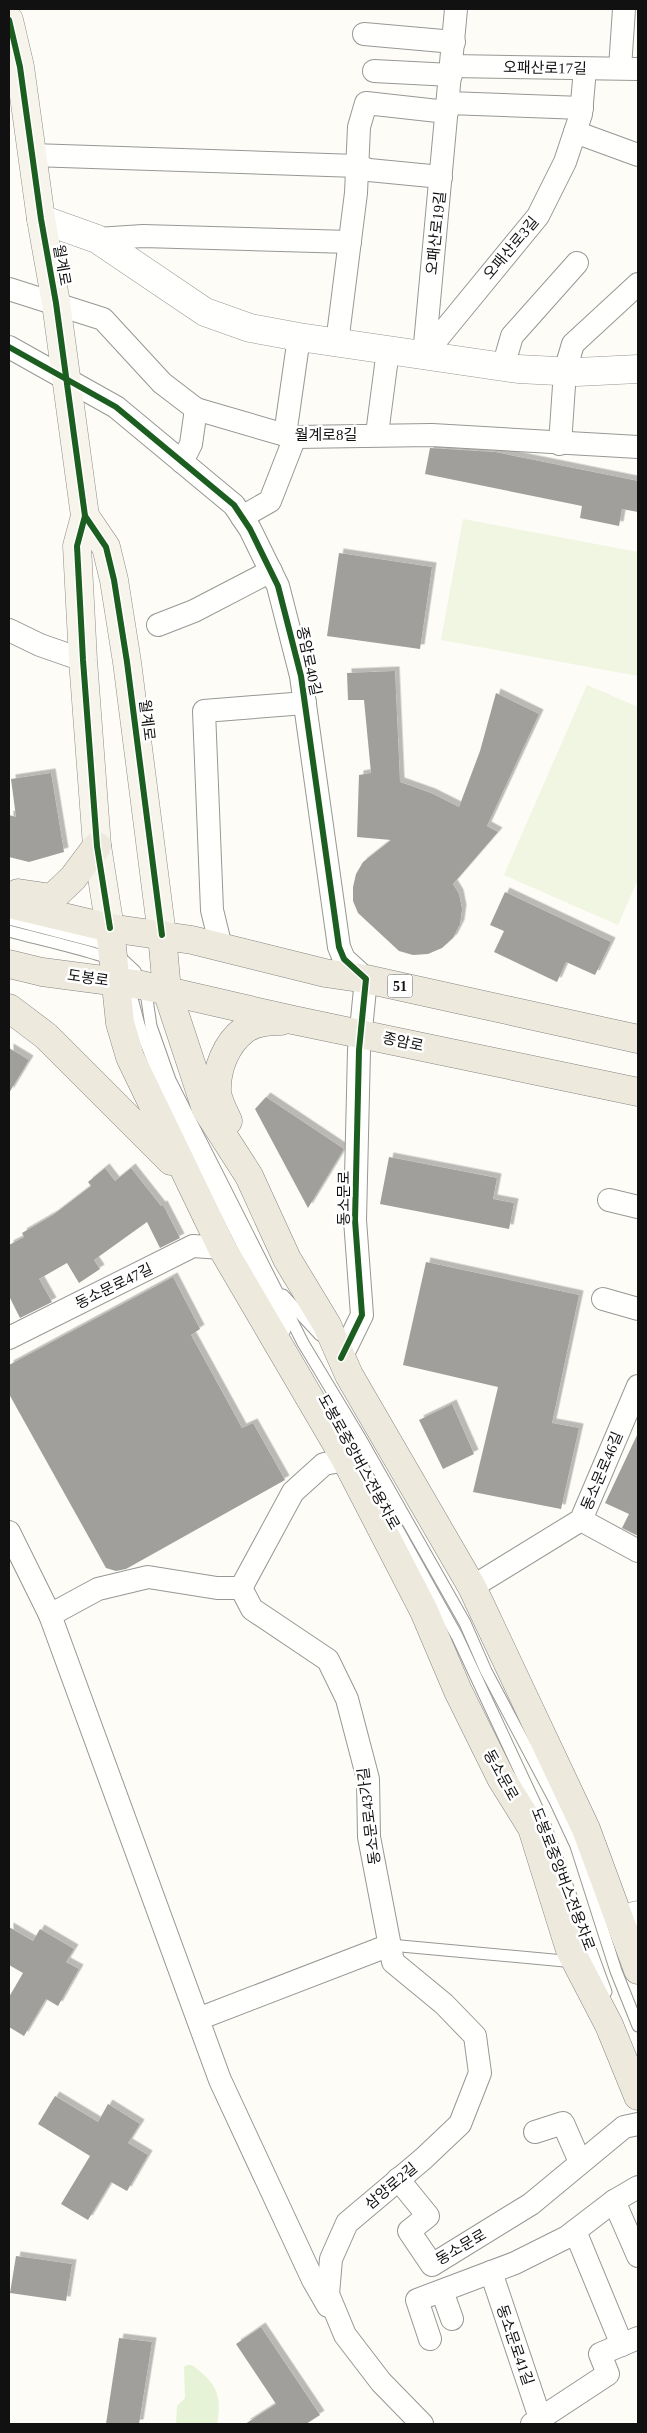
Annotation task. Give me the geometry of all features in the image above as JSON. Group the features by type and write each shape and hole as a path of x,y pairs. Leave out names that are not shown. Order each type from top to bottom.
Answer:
{"main road":[{"name":"월계로","path":"9,20 20,67 56,303 85,516 77,546 83,660 97,846 121,966"},
{"name":"월계로","path":"85,516 106,547 114,580 127,662 162,934"},
{"path":"9,890 32,896 52,898 72,878 97,846"},
{"name":"도봉로","path":"9,904 167,991"},
{"name":"51","path":"162,934 325,972 366,979 638,1039"},
{"name":"도봉로","path":"9,964 42,972 121,966 162,934"},
{"path":"162,934 167,991 206,1109 249,1176"},
{"name":"동소문로","path":"121,966 120,1023 130,1057 222,1248 346,1460 424,1611 458,1691 501,1778 532,1828 570,1950 609,2025 638,2096"},
{"name":"종암로","path":"167,991 293,1020 638,1092"},
{"path":"9,1008 46,1036 160,1149 190,1182"},
{"path":"293,1020 266,1022 244,1030 225,1053 219,1067 217,1093 249,1176 287,1260 327,1325 345,1366 411,1486 472,1587 629,1918 638,1970"}],"street":[{"name":"오패산로19길","path":"424,355 456,9"},
{"path":"624,9 629,69"},
{"path":"364,34 454,42"},
{"name":"오패산로3길","path":"424,355 538,216 565,162 575,132 582,108 585,69"},
{"name":"오패산로17길","path":"451,71 629,69"},
{"path":"374,71 451,71"},
{"path":"337,343 350,242 359,127 366,103 448,107 582,108"},
{"path":"575,132 638,155"},
{"path":"32,155 357,166 369,170 441,177"},
{"path":"42,219 97,239 205,312 250,328 337,343 503,367 565,371 638,370"},
{"path":"97,239 143,236 350,242"},
{"path":"503,367 512,336 577,263"},
{"path":"560,444 565,371 573,344 638,284"},
{"name":"월계로8길","path":"9,289 103,319 162,383 196,410 290,436 432,435 560,444 638,447"},
{"path":"242,518 270,501 290,436 299,337"},
{"name":"종암로40길","path":"9,347 116,407 234,505 242,518 278,586 301,676 340,947 344,960 366,979"},
{"path":"377,434 388,350"},
{"path":"182,462 191,444 196,410"},
{"path":"158,625 194,611 271,571"},
{"path":"9,630 40,645 83,660"},
{"path":"221,947 212,910 204,710 305,703"},
{"path":"361,1033 366,979"},
{"name":"동소문로","path":"345,1366 362,1315 355,1220 361,1033"},
{"path":"609,1200 638,1207"},
{"name":"동소문로47길","path":"9,1338 193,1246 222,1248"},
{"path":"603,1299 638,1309"},
{"name":"동소문로46길","path":"472,1587 581,1520 637,1391"},
{"path":"50,1615 98,1589 148,1577 217,1588 242,1588 293,1492 324,1464 346,1460"},
{"path":"581,1520 638,1551"},
{"path":"9,1532 50,1615 220,2080 313,2280 345,2335"},
{"name":"동소문로43가길","path":"242,1588 252,1609 328,1660 347,1700 368,1779 370,1837 391,1954"},
{"path":"198,2020 391,1954"},
{"name":"삼양로2길","path":"391,1954 476,2036 480,2073 460,2124 424,2159 347,2223 330,2259 328,2294 345,2335 381,2382 422,2424"},
{"path":"535,2132 562,2123 580,2162"},
{"name":"동소문로","path":"398,2179 428,2216 409,2231 432,2265 531,2204 624,2127 638,2124"},
{"path":"430,2339 418,2300 515,2263 567,2237 614,2201 638,2187"},
{"path":"614,2201 638,2256"},
{"path":"536,2421 608,2374 600,2354 630,2341 575,2231"},
{"name":"동소문로41길","path":"490,2272 536,2421"},
{"path":"442,2291 452,2318"}],"lane":[{"path":"9,919 96,942 121,966 148,999 151,1026 170,1080 303,1343 388,1488"},
{"path":"9,930 55,944 102,954 121,966"},
{"name":"도봉로중앙버스전용차로","path":"121,966 139,1025 162,1087 291,1342 368,1476"},
{"path":"275,1286 345,1366 355,1404 388,1488"},
{"name":"도봉로중앙버스전용차로","path":"388,1488 465,1623 486,1671 576,1846 616,1971 638,2026"},
{"name":"도봉로중앙버스전용차로","path":"382,1502 457,1636 545,1825 602,1983 638,2069"},
{"path":"391,1954 577,1962"}],"green space":[{"path":"463,519 638,552 638,676 441,640"},
{"path":"587,685 638,707 638,879 618,925 504,875"},
{"path":"192,2365 212,2383 219,2405 217,2424 176,2424 177,2406 185,2398 184,2367"}],"building":[{"path":"430,448 495,452 638,481 638,512 622,509 619,526 580,518 582,506 425,474"},
{"path":"339,553 432,567 420,649 327,636"},
{"path":"395,671 400,782 431,793 459,807 480,751 496,693 539,714 487,826 498,832 453,884 459,894 462,909 460,924 453,938 442,948 428,954 413,955 399,951 358,913 353,901 353,887 356,874 363,862 391,840 357,837 359,775 371,773 364,700 348,700 347,673"},
{"path":"51,773 64,852 29,862 9,857 9,815 16,817 11,779"},
{"path":"505,892 611,942 595,975 566,962 557,982 494,952 504,931 490,925"},
{"path":"9,1048 29,1060 9,1093"},
{"path":"266,1097 344,1149 308,1208 255,1109"},
{"path":"389,1157 497,1178 493,1199 514,1203 509,1229 380,1204"},
{"path":"105,1168 115,1181 131,1168 161,1206 163,1205 180,1238 160,1248 147,1222 94,1260 100,1269 79,1283 67,1263 39,1279 52,1302 20,1318 9,1296 9,1245 24,1237 22,1233 53,1215 91,1186 88,1182"},
{"path":"426,1262 579,1295 552,1423 579,1428 561,1509 473,1492 498,1387 403,1365"},
{"path":"173,1277 200,1329 191,1335 242,1428 253,1423 285,1480 126,1569 116,1571 106,1568 9,1394 9,1365"},
{"path":"452,1404 474,1454 443,1469 419,1420"},
{"path":"638,1433 638,1536 622,1528 629,1514 605,1503"},
{"path":"9,1927 33,1941 40,1929 74,1949 66,1962 79,1969 58,2006 46,1999 24,2036 9,2027 9,1997 23,1973 9,1965"},
{"path":"55,2096 98,2122 108,2104 140,2124 128,2143 148,2155 127,2191 111,2182 88,2220 61,2204 90,2156 38,2124"},
{"path":"16,2256 72,2264 66,2301 10,2293"},
{"path":"261,2327 320,2415 306,2424 245,2424 276,2404 236,2344"},
{"path":"119,2338 152,2342 139,2424 106,2424"}],"cycle path":[{"path":"9,20 20,67 41,219 56,303 85,516 77,546 83,660 97,846 110,928"},
{"path":"9,347 116,407 234,505 250,529 278,586 301,676 339,947 344,959 366,979 359,1050 355,1220 362,1315 341,1358"},
{"path":"85,516 106,547 114,580 127,662 162,935"}]}
